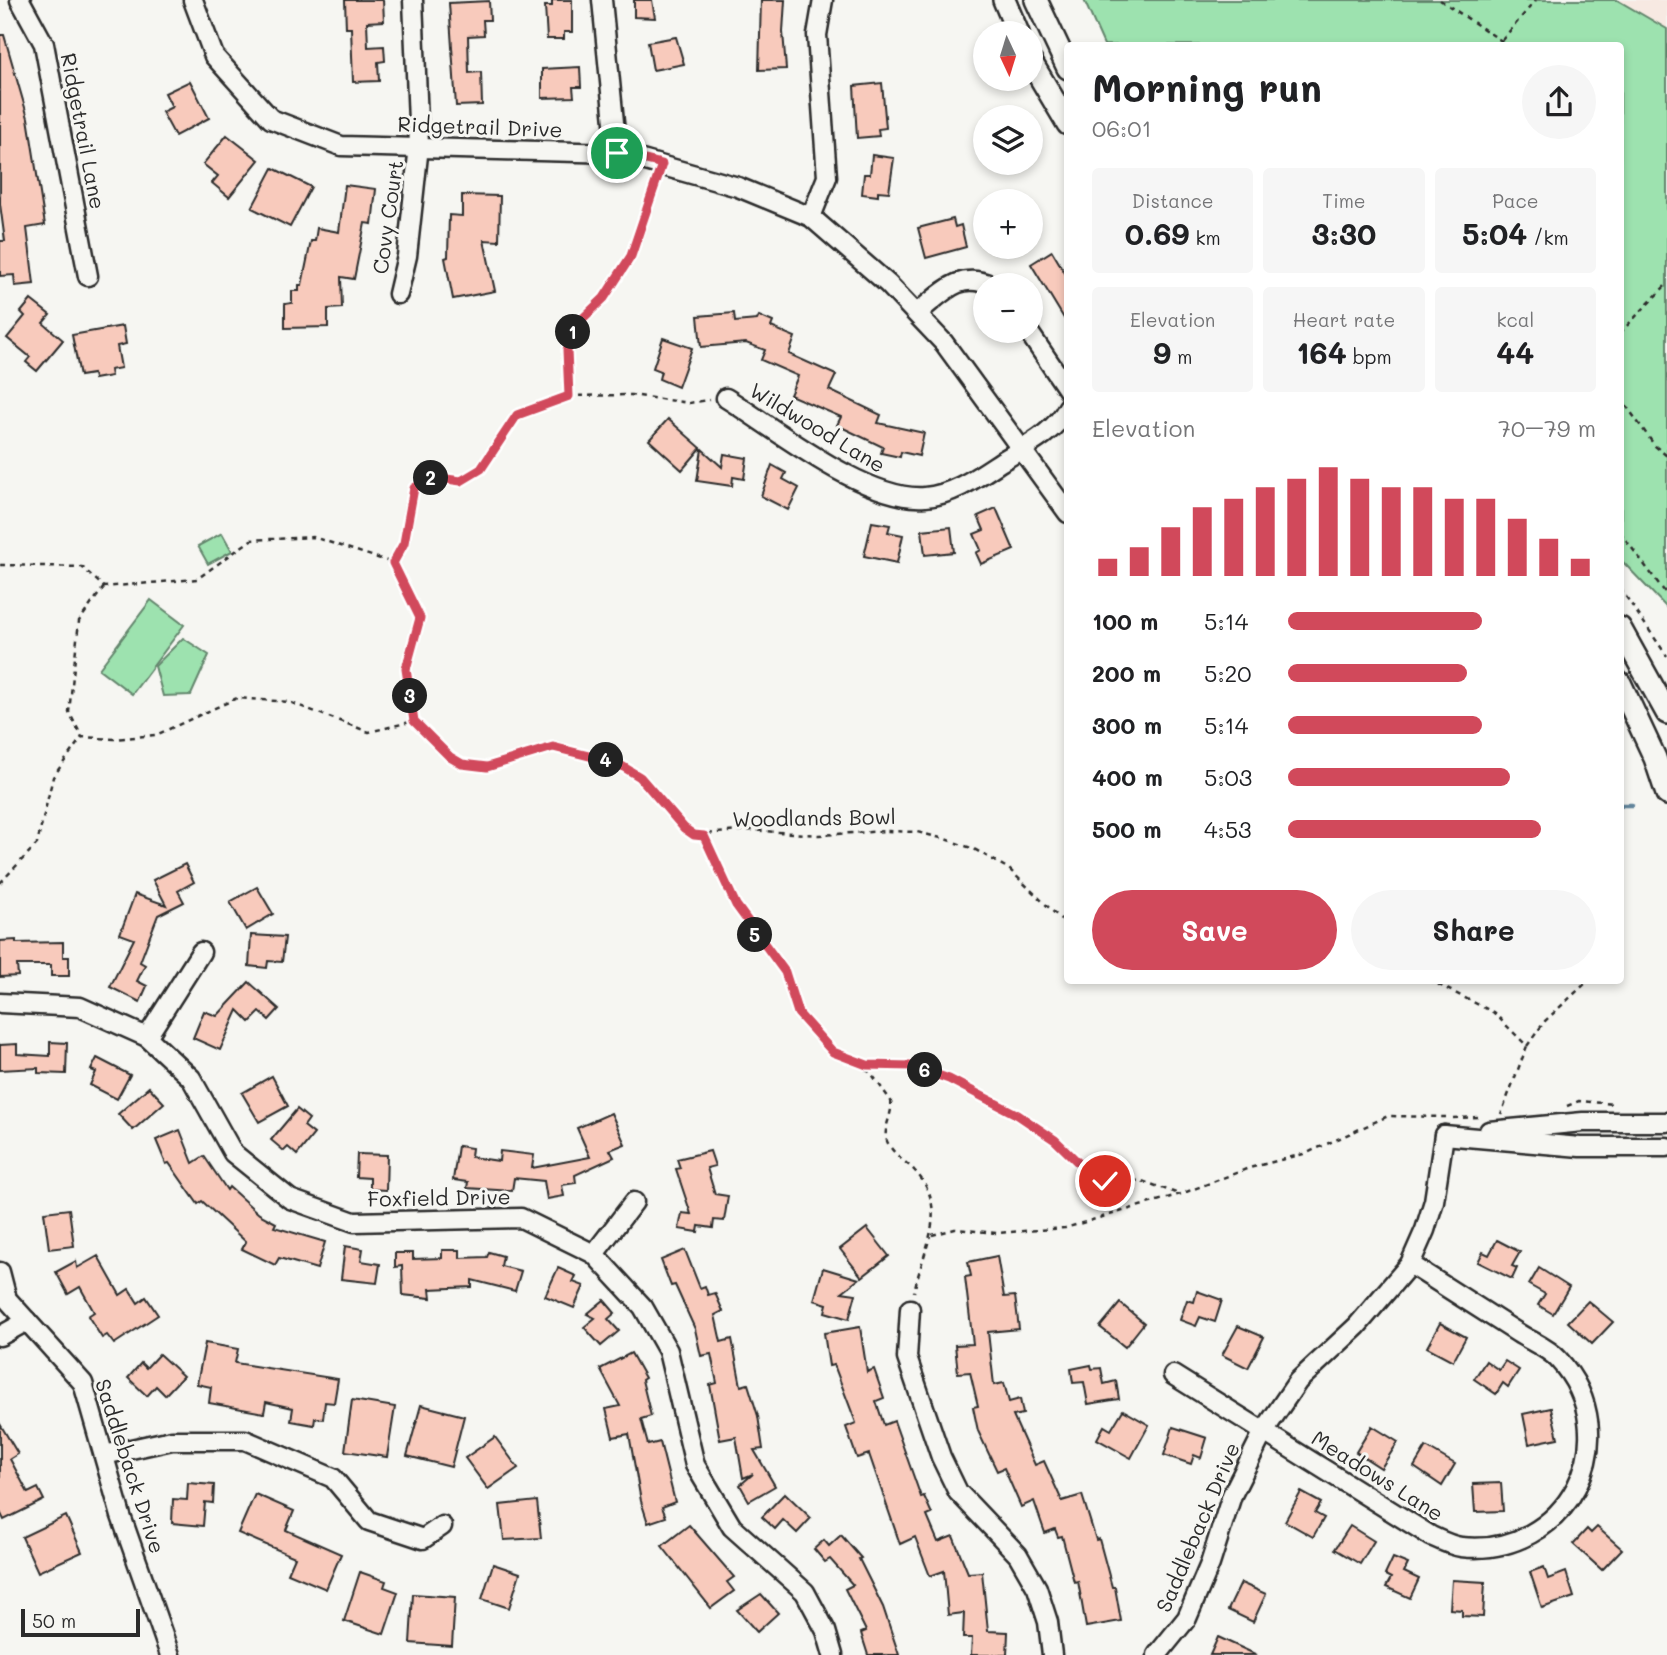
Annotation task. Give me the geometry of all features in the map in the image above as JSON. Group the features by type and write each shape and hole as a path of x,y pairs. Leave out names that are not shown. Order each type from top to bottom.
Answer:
{"street":[{"name":"Ridgetrail Lane","path":"20,0 44,44 88,276"},
{"name":"Ridgetrail Drive","path":"193,0 214,56 271,119 341,146 617,153 738,187 811,218 917,313 944,343 1064,507"},
{"name":"Covy Court","path":"398,294 407,256 419,146 413,0"},
{"path":"603,0 617,153"},
{"path":"811,218 827,177 817,35 823,0"},
{"path":"1004,0 1013,21"},
{"path":"1035,0 1064,60"},
{"path":"1043,82 1064,117"},
{"path":"917,313 956,284 973,278"},
{"path":"1036,343 1064,384"},
{"name":"Wildwood Lane","path":"726,398 851,477 885,493 926,497 966,484 1022,449 1056,424 1064,413"},
{"path":"1624,635 1667,713"},
{"path":"1624,691 1656,758 1667,794"},
{"path":"147,1037 201,953"},
{"name":"Foxfield Drive","path":"0,1003 80,1007 147,1037 191,1078 233,1153 290,1199 354,1222 521,1218 594,1254 643,1307 668,1351 695,1465 732,1527 805,1591 825,1631 833,1655"},
{"path":"1444,1135 1583,1122 1667,1122"},
{"path":"1444,1135 1580,1147 1667,1147"},
{"name":"Saddleback Drive","path":"1157,1655 1187,1618 1210,1564 1232,1496 1264,1431 1298,1381 1357,1326 1409,1264 1425,1230 1434,1201 1444,1135"},
{"path":"594,1254 635,1202"},
{"name":"Meadows Lane","path":"1173,1375 1431,1536 1460,1547 1503,1545 1541,1529 1574,1495 1589,1460 1589,1423 1578,1391 1558,1358 1409,1264"},
{"name":"Saddleback Drive","path":"0,1272 7,1299 83,1383 170,1655"},
{"path":"910,1309 907,1358 941,1457 958,1492 1018,1555 1037,1588 1048,1622 1052,1655"},
{"path":"0,1336 27,1321"},
{"path":"104,1455 173,1440 245,1440 333,1478 369,1521 423,1539 442,1526"}],"path":[{"path":"1440,0 1504,42"},
{"path":"1501,40 1536,0"},
{"path":"569,396 567,350 576,325 604,298 631,256 662,164"},
{"path":"1624,329 1667,284"},
{"path":"393,563 404,543 414,488 432,477 461,481 481,469 517,415 569,396 631,395 689,403 726,398"},
{"path":"1624,403 1642,429 1667,456"},
{"path":"0,565 82,567 104,587 197,579 251,540 313,537 393,563 420,618 406,669 414,721 369,732 289,702 237,698 156,735 114,739 82,737"},
{"path":"1624,537 1667,595"},
{"path":"82,737 69,712 79,621 104,587"},
{"path":"1624,594 1667,656"},
{"name":"Woodlands Bowl","path":"414,721 450,757 474,767 487,767 553,747 629,768 684,828 694,835 750,830 819,835 887,831 945,839 974,849 1009,869 1034,890 1064,922"},
{"path":"0,883 37,844 53,777 82,737"},
{"path":"704,836 743,917 785,972 798,1013 833,1052 871,1073 891,1101 886,1138 889,1146 928,1189 934,1213 932,1235 917,1276 910,1309"},
{"path":"1437,984 1493,1012 1527,1046"},
{"path":"932,1235 955,1229 997,1233 1065,1228 1181,1194 1249,1168 1318,1149 1388,1116 1454,1118 1502,1114 1527,1046 1545,1021 1585,984"},
{"path":"854,1062 912,1066 949,1079 1018,1115 1055,1140 1098,1179 1142,1181 1181,1194"}],"shaded area":[{"path":"1617,0 1667,0 1667,29"}],"green space":[{"path":"1084,0 1617,0 1667,29 1667,608 1624,563 1624,42 1103,42"},
{"path":"222,533 232,551 208,564 198,546"},
{"path":"151,600 184,625 132,694 99,669"},
{"path":"183,638 209,655 191,695 163,696 155,666"}],"building":[{"path":"345,0 383,0 384,21 367,22 368,47 384,46 385,61 378,62 379,81 353,82 351,28 346,28"},
{"path":"552,0 572,0 572,32 564,32 564,39 547,39 545,6 552,6"},
{"path":"634,0 652,0 655,18 634,17"},
{"path":"761,0 785,0 783,32 786,69 759,70"},
{"path":"489,1 490,20 483,20 484,35 468,36 469,73 481,72 482,105 456,106 449,3"},
{"path":"0,35 4,35 28,118 45,225 27,228 34,284 15,286 14,275 0,276 0,241 5,241 0,204"},
{"path":"676,37 684,64 653,70 648,42"},
{"path":"580,67 581,87 573,87 574,97 542,98 542,69"},
{"path":"190,81 209,118 175,136 162,112 172,107 165,93"},
{"path":"882,83 886,128 878,129 879,136 857,138 854,86"},
{"path":"227,135 259,160 229,197 212,183 218,176 203,164"},
{"path":"872,155 894,158 889,192 878,191 878,196 862,194 864,174 870,174"},
{"path":"273,168 311,187 290,227 252,208"},
{"path":"345,185 376,189 372,224 365,223 354,279 341,277 342,308 328,309 328,327 285,328 285,304 292,303 292,291 299,291 299,285 302,285 311,241 315,241 317,228 339,232"},
{"path":"462,195 500,196 499,241 484,240 495,291 453,299 445,258 448,257 449,215 462,216"},
{"path":"953,219 955,227 961,225 966,247 926,258 918,228"},
{"path":"1052,251 1064,271 1064,318 1043,284 1043,273 1036,273 1031,264"},
{"path":"31,300 50,315 43,323 63,340 37,371 26,362 30,357 7,338 25,316 21,312"},
{"path":"734,313 735,322 757,320 759,316 773,322 771,327 795,337 789,354 836,375 829,390 881,415 878,423 924,433 919,456 901,452 900,457 881,453 883,447 837,425 841,417 790,395 798,376 761,360 765,350 746,343 701,347 698,316"},
{"path":"123,326 126,344 117,346 121,368 110,370 111,376 94,379 93,374 80,376 72,335"},
{"path":"663,338 692,348 678,387 659,379 661,371 653,368"},
{"path":"668,419 701,448 682,470 649,440"},
{"path":"702,449 722,467 724,454 747,458 744,479 733,477 732,486 697,481"},
{"path":"772,465 786,473 783,479 799,488 788,510 761,496"},
{"path":"996,508 1014,550 981,564 976,553 981,550 974,534 984,530 978,516"},
{"path":"872,522 890,525 888,532 903,535 897,563 864,556"},
{"path":"951,527 954,552 925,555 922,530"},
{"path":"185,864 194,882 178,891 184,902 158,915 140,962 145,965 137,981 147,986 140,1002 110,987 134,939 120,934 135,894 166,905 153,880"},
{"path":"257,887 273,914 246,930 230,902"},
{"path":"251,935 285,937 282,962 268,961 267,968 249,966"},
{"path":"16,940 16,943 63,942 63,957 69,957 69,976 51,976 51,965 17,965 18,976 0,977 0,941"},
{"path":"249,982 279,1009 269,1020 260,1012 250,1022 238,1010 220,1050 193,1038 204,1011 217,1016"},
{"path":"50,1042 67,1043 66,1074 38,1073 38,1068 0,1070 0,1045 17,1044 17,1054 50,1056"},
{"path":"97,1058 130,1075 117,1099 90,1085 96,1072 91,1070"},
{"path":"272,1076 288,1106 259,1122 242,1093"},
{"path":"149,1087 164,1103 133,1130 118,1114"},
{"path":"297,1109 309,1119 304,1126 314,1134 297,1155 288,1147 284,1151 271,1140"},
{"path":"611,1113 625,1144 610,1150 614,1157 575,1175 576,1183 562,1185 564,1196 547,1199 544,1181 514,1178 512,1191 467,1188 468,1182 453,1180 458,1146 472,1148 471,1157 499,1161 500,1151 534,1155 532,1168 590,1157 577,1128"},
{"path":"180,1130 193,1163 204,1156 227,1190 229,1187 259,1214 276,1223 274,1227 325,1242 317,1269 279,1258 275,1265 242,1249 246,1242 202,1201 198,1204 169,1163 166,1164 156,1140"},
{"path":"710,1151 715,1166 707,1168 715,1194 728,1196 724,1221 714,1220 713,1228 699,1226 698,1232 679,1229 682,1213 691,1214 676,1169 680,1168 677,1159"},
{"path":"357,1154 387,1155 386,1190 370,1189 370,1178 356,1177"},
{"path":"69,1209 74,1246 49,1249 44,1212"},
{"path":"867,1228 889,1256 862,1277 840,1249"},
{"path":"1497,1240 1520,1252 1512,1266 1517,1268 1512,1279 1478,1262 1483,1252 1489,1255"},
{"path":"345,1246 363,1249 361,1261 380,1264 377,1283 341,1279"},
{"path":"442,1250 460,1250 460,1258 487,1257 489,1252 503,1256 501,1266 521,1271 515,1291 472,1280 472,1287 430,1289 431,1298 403,1295 402,1266 395,1267 395,1253 413,1253 413,1259 442,1258"},
{"path":"685,1250 700,1288 705,1286 708,1295 715,1293 723,1311 715,1315 721,1342 732,1339 741,1386 748,1384 758,1416 763,1449 754,1450 775,1486 749,1501 740,1485 753,1474 743,1478 736,1437 720,1440 710,1385 717,1383 711,1354 701,1356 695,1329 675,1285 671,1286 661,1260"},
{"path":"98,1256 120,1295 129,1289 138,1303 146,1297 158,1315 114,1344 107,1335 102,1338 88,1316 94,1312 80,1287 68,1294 56,1272 76,1261 77,1268"},
{"path":"997,1256 1004,1297 1015,1296 1019,1329 988,1332 994,1385 1004,1383 1009,1402 1020,1399 1023,1414 1013,1416 1035,1465 1044,1461 1062,1501 1082,1495 1096,1540 1099,1539 1112,1587 1115,1587 1121,1621 1086,1627 1078,1581 1074,1582 1062,1536 1058,1537 1055,1529 1045,1533 1034,1501 1021,1507 1004,1468 997,1471 978,1431 973,1407 978,1406 970,1372 958,1373 955,1345 973,1344 965,1277 971,1276 968,1262"},
{"path":"558,1268 576,1276 573,1282 584,1286 574,1308 545,1296"},
{"path":"823,1268 859,1279 842,1292 856,1294 849,1319 825,1312 827,1304 814,1300"},
{"path":"1539,1268 1569,1287 1553,1314 1538,1305 1545,1294 1529,1285"},
{"path":"1197,1291 1222,1300 1215,1322 1200,1317 1196,1326 1180,1320 1187,1300 1194,1302"},
{"path":"604,1300 615,1313 608,1319 619,1331 601,1346 584,1327 595,1318 587,1314"},
{"path":"1588,1301 1613,1322 1592,1344 1568,1322"},
{"path":"1120,1303 1144,1323 1125,1347 1100,1327"},
{"path":"1440,1323 1466,1337 1453,1361 1427,1347"},
{"path":"1238,1326 1264,1337 1248,1368 1222,1355"},
{"path":"860,1327 867,1372 874,1369 884,1398 876,1401 884,1425 894,1421 921,1497 924,1496 932,1514 927,1516 938,1542 953,1536 968,1573 982,1572 988,1631 1008,1632 1007,1655 971,1655 972,1638 963,1638 964,1613 948,1615 944,1571 930,1576 915,1537 900,1544 869,1454 857,1458 846,1427 856,1423 834,1365 829,1366 824,1333"},
{"path":"205,1343 238,1349 235,1363 338,1379 334,1403 325,1402 323,1419 315,1418 314,1425 291,1421 293,1408 266,1402 264,1413 209,1403 211,1387 197,1384"},
{"path":"631,1353 645,1378 642,1380 651,1416 641,1419 648,1445 660,1442 675,1502 662,1507 666,1517 648,1523 641,1501 629,1434 613,1437 606,1409 620,1406 600,1369"},
{"path":"159,1354 183,1376 165,1395 156,1386 147,1396 128,1378 141,1363 146,1368"},
{"path":"1486,1361 1499,1370 1505,1361 1519,1370 1508,1387 1503,1383 1496,1394 1474,1379"},
{"path":"1091,1365 1092,1369 1101,1368 1104,1384 1116,1381 1119,1399 1088,1404 1084,1382 1073,1383 1071,1369"},
{"path":"352,1400 395,1407 387,1457 345,1451"},
{"path":"421,1405 464,1416 451,1467 407,1456"},
{"path":"1551,1408 1558,1438 1529,1444 1523,1414"},
{"path":"1123,1410 1149,1425 1131,1458 1097,1439 1104,1426 1111,1430"},
{"path":"0,1424 18,1454 10,1459 28,1493 38,1488 44,1500 4,1520 0,1512"},
{"path":"1372,1426 1398,1442 1381,1468 1356,1452"},
{"path":"1173,1427 1207,1438 1201,1458 1194,1455 1191,1464 1164,1455"},
{"path":"495,1437 518,1468 488,1489 465,1458"},
{"path":"1426,1447 1455,1464 1442,1486 1414,1467"},
{"path":"188,1483 214,1485 213,1503 205,1502 203,1526 172,1523 173,1499 187,1500"},
{"path":"1501,1483 1503,1511 1475,1512 1473,1484"},
{"path":"1301,1492 1321,1503 1315,1513 1324,1518 1313,1537 1285,1521"},
{"path":"785,1493 811,1518 797,1533 783,1520 775,1529 762,1517"},
{"path":"255,1494 294,1511 286,1530 341,1554 326,1589 288,1573 295,1557 238,1533"},
{"path":"537,1501 541,1538 504,1540 500,1505"},
{"path":"66,1516 82,1552 38,1572 22,1537"},
{"path":"689,1525 734,1577 727,1582 734,1591 711,1608 662,1546"},
{"path":"1350,1526 1374,1541 1360,1564 1335,1549"},
{"path":"1597,1527 1622,1549 1602,1570 1573,1544 1587,1529 1591,1533"},
{"path":"841,1535 861,1558 859,1559 883,1607 899,1655 868,1655 861,1633 866,1631 845,1589 853,1585 830,1559 825,1562 814,1549 824,1540 829,1546"},
{"path":"1393,1558 1408,1564 1404,1572 1419,1579 1410,1598 1386,1587 1391,1578 1385,1575"},
{"path":"493,1564 520,1573 509,1608 482,1599"},
{"path":"1544,1567 1548,1579 1566,1572 1574,1597 1542,1608 1530,1572"},
{"path":"360,1572 386,1581 384,1587 398,1592 384,1634 344,1621"},
{"path":"1452,1580 1485,1582 1483,1617 1462,1616 1462,1610 1450,1609"},
{"path":"1241,1583 1266,1594 1253,1622 1228,1610"},
{"path":"413,1594 455,1597 452,1646 410,1643"},
{"path":"761,1594 778,1613 757,1632 737,1610"},
{"path":"1218,1637 1257,1655 1210,1655"}],"waterway":[{"path":"1624,805 1632,805"}],"route":[{"path":"617,153 662,164 631,256 604,298 576,325 567,350 569,396 517,415 481,469 461,481 432,477 414,488 404,543 393,563 420,618 406,669 414,721 450,757 474,767 499,764 553,747 629,768 684,828 694,835 704,836 736,905 750,928 785,972 792,1002 798,1013 826,1040 833,1052 854,1062 877,1066 912,1066 949,1079 1018,1115 1055,1140 1091,1175 1105,1181"}]}
